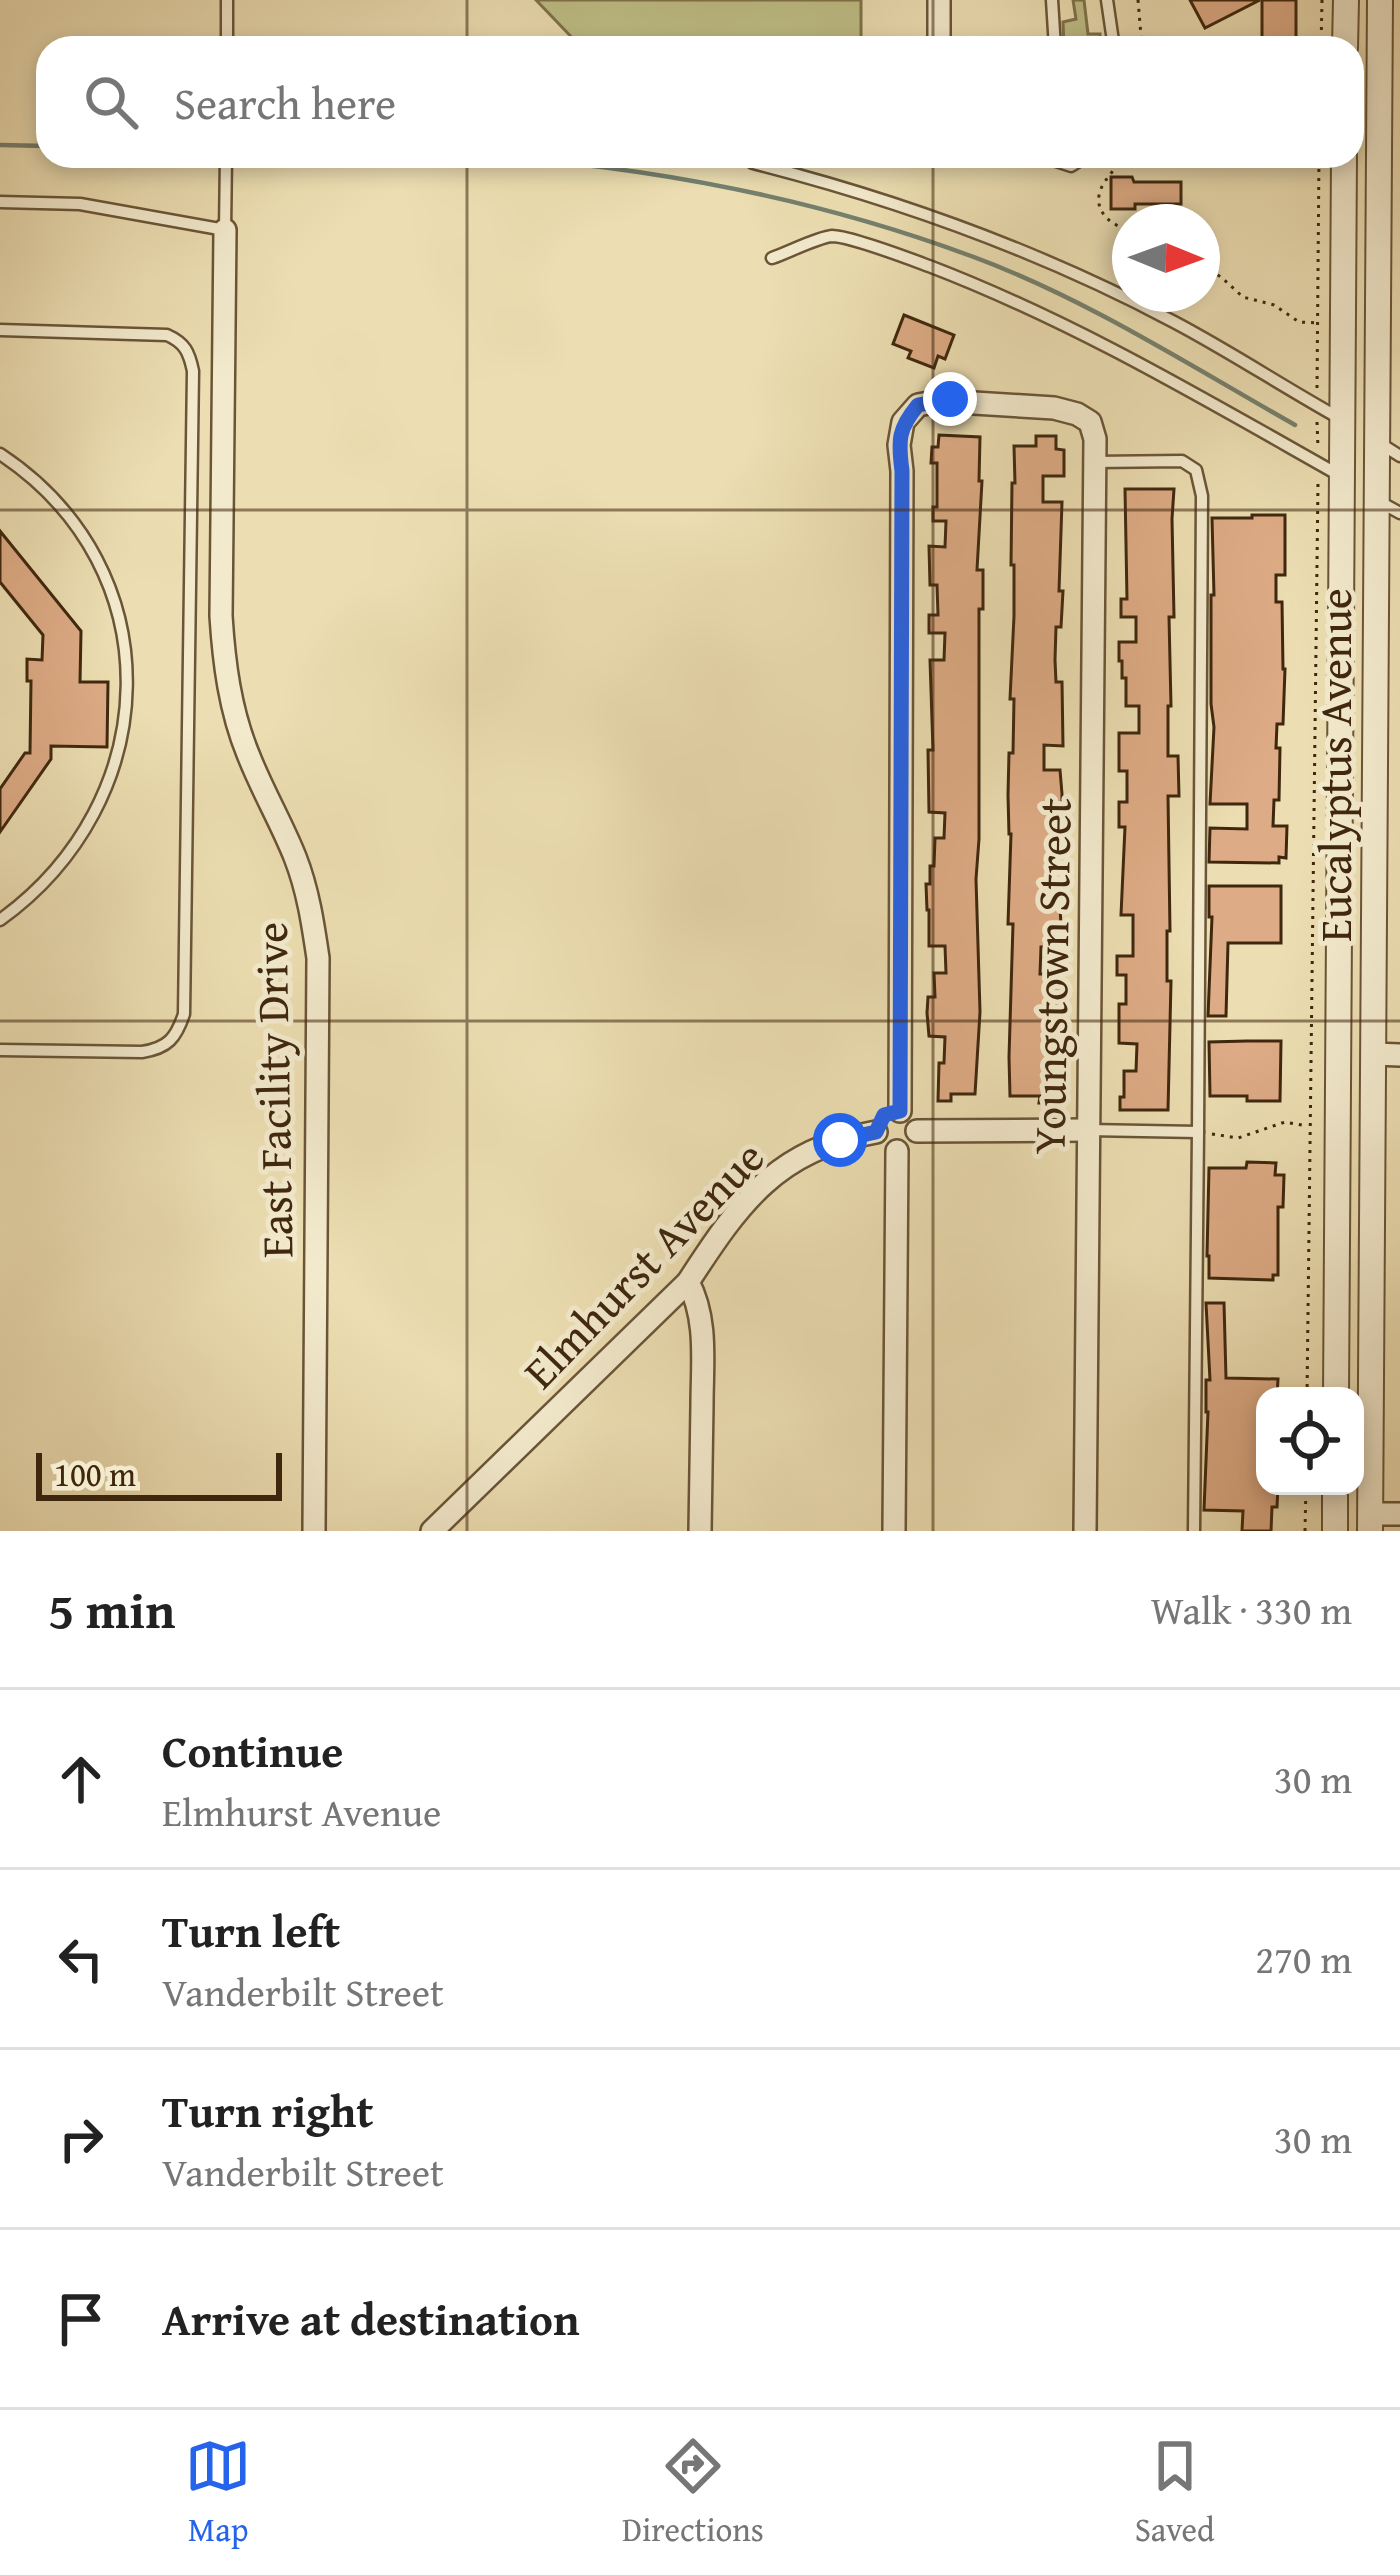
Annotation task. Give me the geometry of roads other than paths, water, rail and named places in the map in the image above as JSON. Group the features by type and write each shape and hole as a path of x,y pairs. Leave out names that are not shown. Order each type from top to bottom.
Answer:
{"street":[{"path":"939,0 939,36"},
{"path":"1345,36 1346,0"},
{"name":"Eucalyptus Avenue","path":"1370,1522 1387,1054 1390,201 1380,0"},
{"name":"Eucalyptus Avenue","path":"1336,1387 1344,168"},
{"name":"East Facility Drive","path":"225,230 224,661 247,753 296,859 318,958 314,1531"},
{"name":"Youngstown Street","path":"900,1111 899,445 903,422 918,405 950,399 1054,408 1090,422 1095,439 1085,1531"},
{"path":"900,1111 911,1116 917,1131 912,1144 897,1151 884,1147 876,1132 884,1115 900,1111"},
{"path":"917,1131 1088,1130"},
{"name":"Elmhurst Avenue","path":"432,1531 688,1282 738,1209 774,1174 818,1149 876,1132"},
{"path":"894,1531 897,1151"},
{"path":"688,1282 701,1313 700,1531"},
{"path":"1335,1495 1335,1531"},
{"path":"1370,1522 1400,1514"}],"lane":[{"path":"226,36 227,0"},
{"path":"1052,0 1058,36"},
{"path":"1107,0 1112,36"},
{"path":"0,202 80,204 225,230 226,168"},
{"path":"768,168 902,205 1023,250 1169,320 1341,419"},
{"path":"772,258 832,236 916,261 1029,306 1103,342 1341,476"},
{"path":"0,330 167,335 189,353 193,371 184,1014 178,1032 158,1050 0,1050"},
{"path":"0,454 56,501 92,551 114,603 128,678 117,757 91,824 52,875 0,920"},
{"path":"1095,462 1182,461 1196,470 1202,496 1194,1531"},
{"path":"1088,1130 1198,1132"}],"waterway":[{"path":"0,145 36,146"},
{"path":"611,168 793,202 971,256 1136,334 1295,425"}]}
